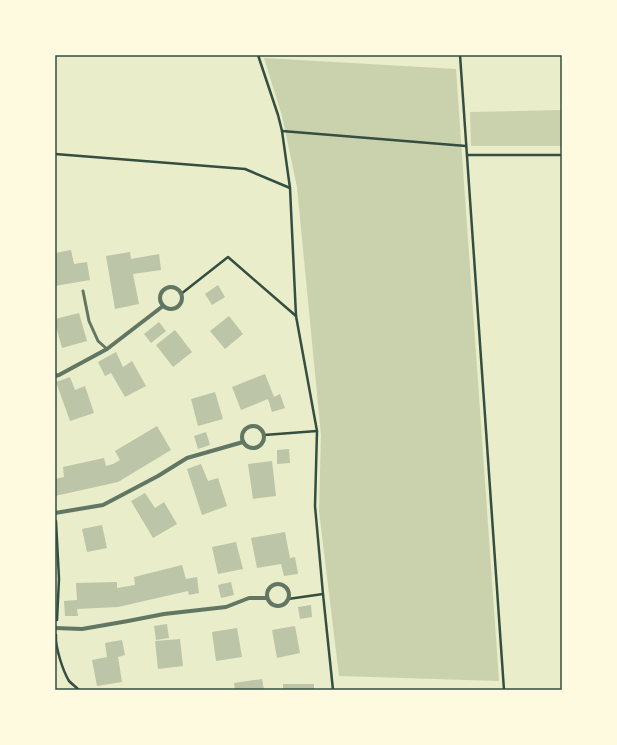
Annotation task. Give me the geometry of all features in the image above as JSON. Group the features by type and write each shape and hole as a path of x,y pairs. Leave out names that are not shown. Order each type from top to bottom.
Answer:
{"street":[{"path":"172,287 176,288 181,294 181,301 178,306 171,309 164,306 160,297 165,289 172,287"},
{"path":"55,376 107,349 164,306"},
{"path":"256,426 263,431 264,435 265,439 263,443 257,448 250,448 246,446 242,438 242,434 246,429 256,426"},
{"path":"55,513 103,505 158,476 187,458 243,442"},
{"path":"279,584 288,590 288,599 286,603 279,606 272,605 267,598 267,593 270,587 279,584"},
{"path":"56,628 82,629 164,614 226,607 249,598 267,598"}],"lane":[{"path":"83,291 89,321 98,341 107,349"}],"path":[{"path":"258,55 282,131 290,188 296,316 317,431 316,506 333,690"},
{"path":"460,55 504,690"},
{"path":"282,131 466,146"},
{"path":"55,154 245,169 290,188"},
{"path":"467,155 562,155"},
{"path":"181,294 228,257 296,316"},
{"path":"264,435 317,431"},
{"path":"55,513 59,579 56,642 61,661 70,681 79,690"},
{"path":"288,599 323,594"}],"green space":[{"path":"264,58 456,69 499,681 339,676 319,511 321,435 297,187 282,116"},
{"path":"562,110 562,146 471,146 470,112"}],"building":[{"path":"71,250 74,264 87,262 90,280 55,286 55,253"},
{"path":"130,252 131,259 159,254 161,270 133,274 139,304 115,309 106,256"},
{"path":"218,285 225,297 212,305 205,294"},
{"path":"79,313 87,341 62,348 55,319"},
{"path":"229,316 243,334 225,349 210,331"},
{"path":"159,322 166,331 151,343 144,334"},
{"path":"175,330 192,352 173,367 156,345"},
{"path":"116,352 123,367 132,361 146,386 125,397 111,373 105,376 98,362"},
{"path":"265,374 274,397 280,394 285,408 272,412 268,399 241,410 232,387"},
{"path":"70,377 75,390 85,386 94,413 70,421 56,382"},
{"path":"215,392 223,419 198,426 191,399"},
{"path":"157,426 171,450 118,482 55,496 55,479 64,477 63,467 104,458 106,466 113,464 120,460 115,451"},
{"path":"206,432 210,445 198,449 194,436"},
{"path":"289,449 290,463 277,464 277,450"},
{"path":"272,461 276,496 253,499 248,464"},
{"path":"201,464 208,481 218,478 227,506 202,515 187,469"},
{"path":"145,493 155,508 164,502 177,524 153,538 131,501"},
{"path":"102,525 107,548 87,552 82,529"},
{"path":"285,532 290,558 295,557 298,574 284,576 281,564 257,568 251,538"},
{"path":"236,542 243,569 218,574 212,547"},
{"path":"182,565 186,579 197,577 199,593 189,595 188,591 118,607 77,609 78,616 65,616 64,601 77,600 76,583 117,582 117,588 135,585 134,577"},
{"path":"231,582 234,595 221,598 218,585"},
{"path":"311,605 312,617 300,619 298,607"},
{"path":"167,624 169,638 156,640 154,626"},
{"path":"295,626 300,653 277,658 272,630"},
{"path":"237,628 242,657 216,661 212,632"},
{"path":"180,639 183,666 158,669 155,641"},
{"path":"122,640 125,655 118,657 122,682 97,686 92,660 107,657 105,643"},
{"path":"262,679 264,690 235,690 234,683"},
{"path":"283,684 314,684 314,690 283,690"}]}
